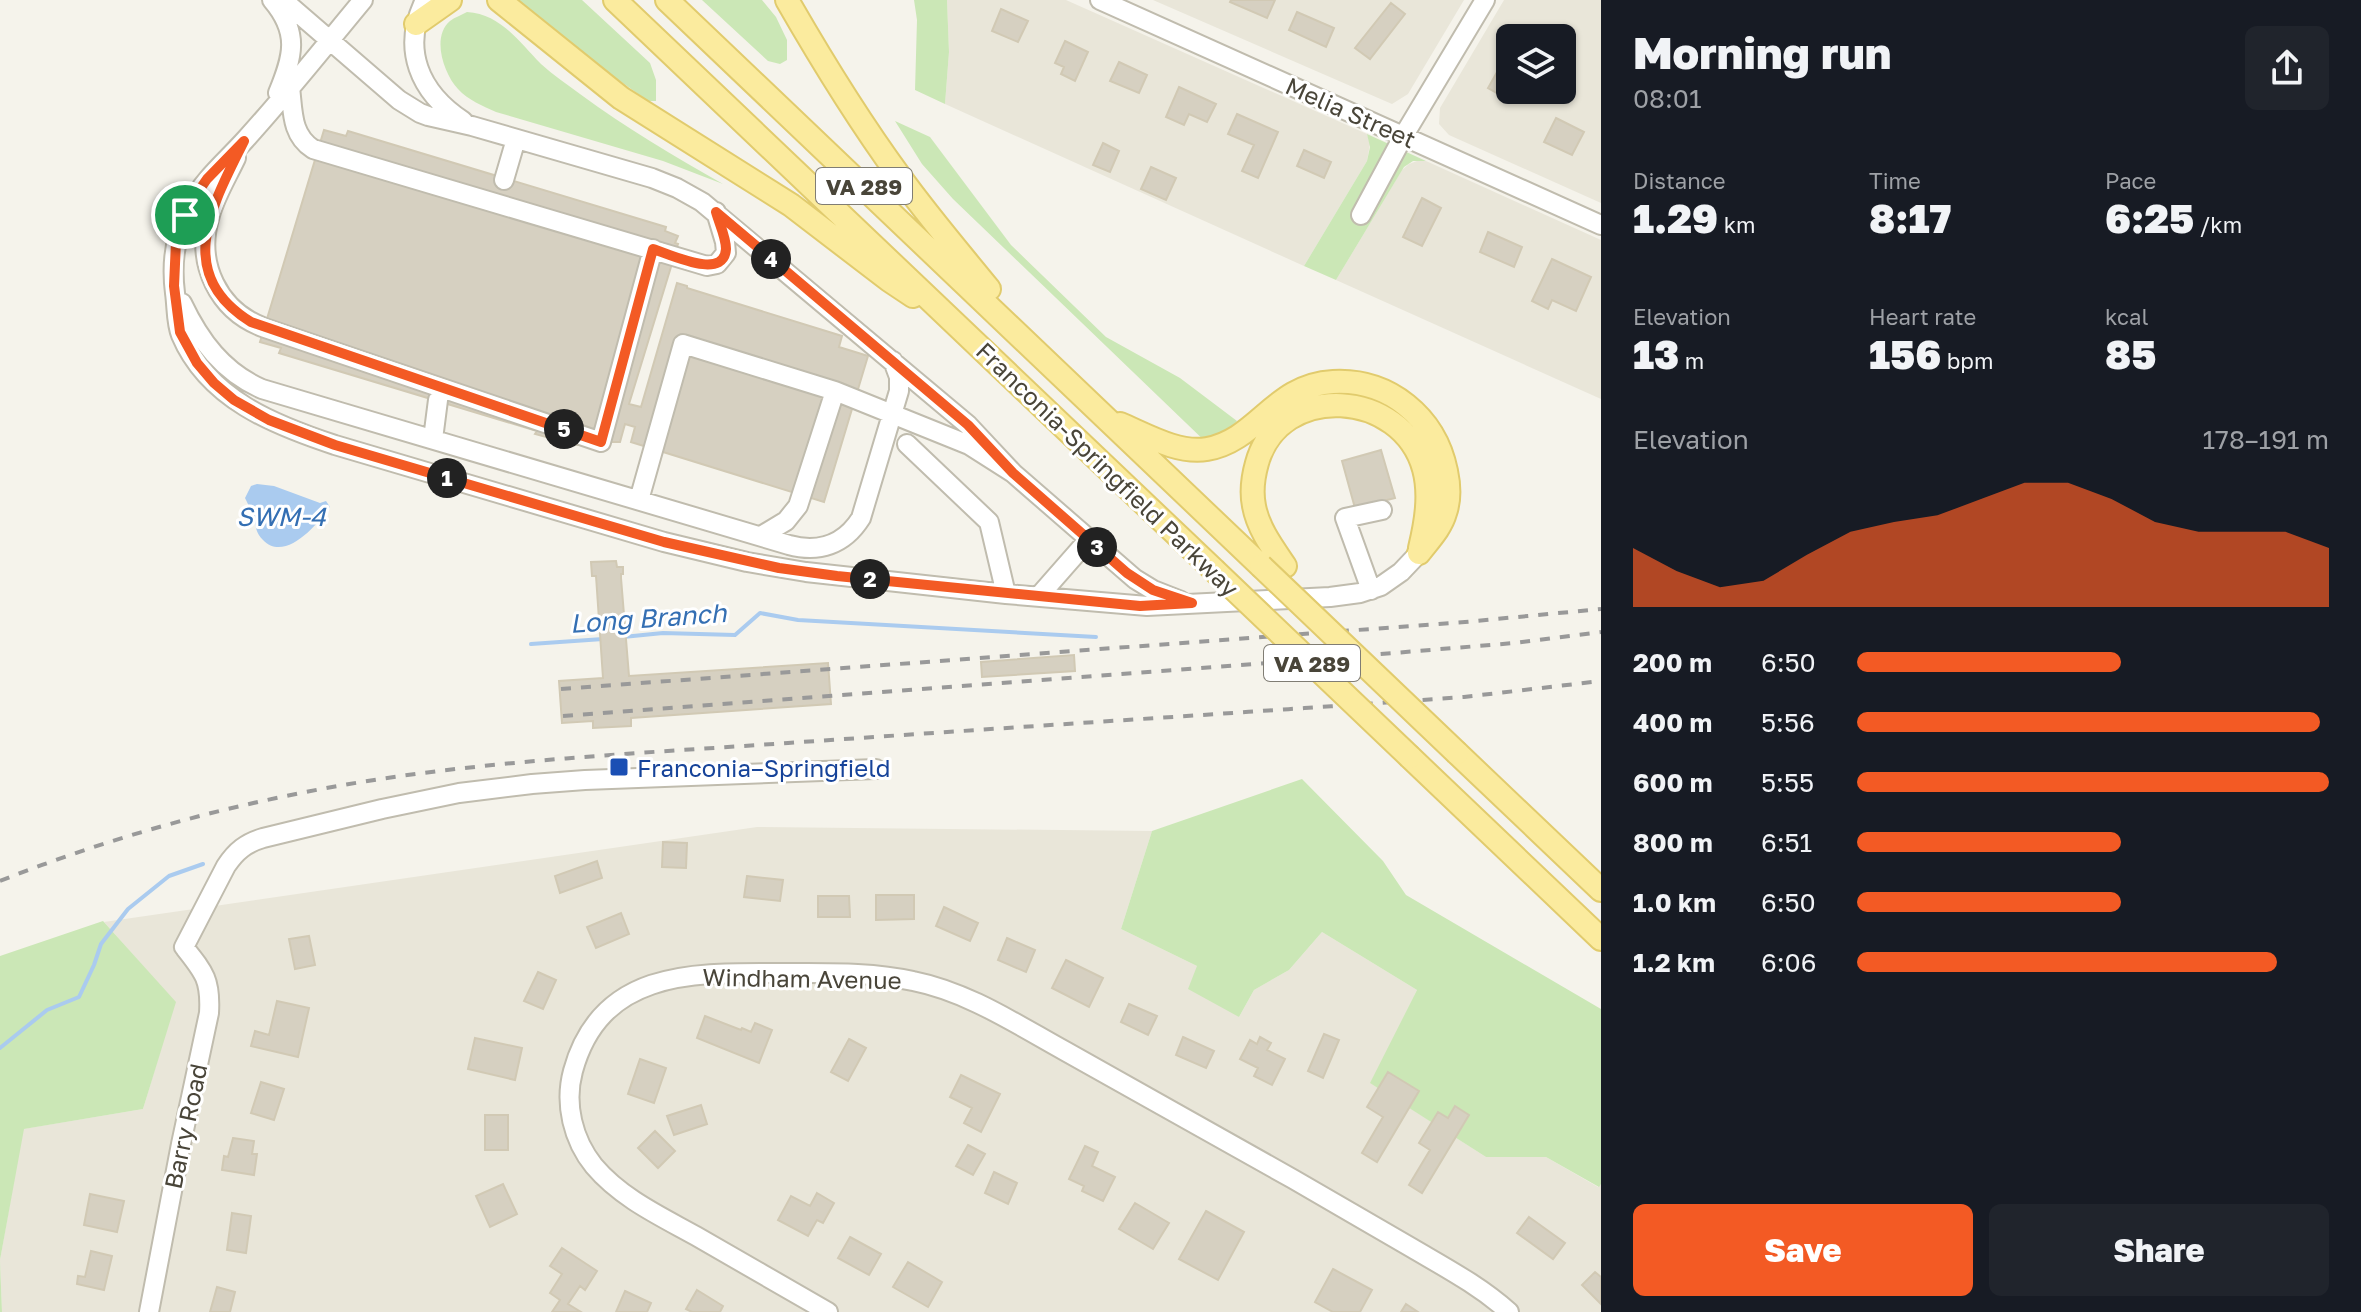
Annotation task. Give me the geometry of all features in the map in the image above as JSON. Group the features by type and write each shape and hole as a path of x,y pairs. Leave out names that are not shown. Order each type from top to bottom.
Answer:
{"main road":[{"path":"416,24 450,0"},
{"name":"Franconia-Springfield Parkway","path":"615,0 1601,939"},
{"name":"Franconia-Springfield Parkway","path":"667,0 1601,890"},
{"path":"787,0 850,104 899,176 1059,373"},
{"path":"499,1 631,105 791,205 889,280 960,327"},
{"path":"1109,420 1167,443 1199,450 1235,440 1279,401 1311,386 1347,382 1382,390 1404,403 1421,419 1435,438 1444,460 1449,489 1445,513 1419,553"},
{"path":"1326,628 1261,528 1253,503 1253,482 1259,457 1269,438 1288,420 1312,409 1351,405 1376,412 1398,426 1414,445 1424,468 1427,492 1419,553"}],"street":[{"path":"271,110 287,73 292,49 287,20 272,0"},
{"path":"283,0 413,109 428,116 665,182 688,193 716,212 893,361 976,433 1013,473 1144,585 1161,594 1192,603"},
{"path":"363,0 244,141 207,179 189,205 176,242 174,286 180,332 206,374 249,410 314,438 664,542 806,572 1140,606 1222,604 1330,597 1371,590 1391,580 1419,553"},
{"path":"425,0 416,24 417,64 427,88 445,108 472,126"},
{"name":"Melia Street","path":"1100,0 1601,225"},
{"path":"1361,215 1404,135 1485,0"},
{"path":"290,87 293,120 301,140 313,149 707,266 717,264 724,258 726,247 716,212"},
{"path":"504,180 516,139"},
{"path":"244,141 208,222 205,252 208,271 217,290 236,312 258,325 601,442 653,249"},
{"path":"174,286 191,322 220,362 241,378 272,392 809,549 835,543 861,518 900,384 893,361"},
{"path":"639,500 683,344 835,391 969,445 1013,473"},
{"path":"761,536 791,516 804,494 835,391"},
{"path":"433,439 438,400"},
{"path":"877,465 932,429"},
{"path":"907,444 989,522 1006,594"},
{"path":"1371,590 1345,518 1382,510"},
{"path":"1039,596 1089,539"},
{"name":"Barry Road","path":"149,1312 209,1013 210,990 201,969 184,947 233,856 244,846 382,809 459,793 532,784 876,769"},
{"name":"Windham Avenue","path":"828,1312 642,1206 611,1184 586,1155 572,1119 571,1079 577,1056 589,1034 618,1001 658,981 705,974 869,975 902,978 934,986 990,1009 1187,1118 1457,1274 1509,1312"}],"shaded area":[{"path":"947,0 1066,0 1367,134 1370,144 1367,161 1304,266 945,104 949,52"},
{"path":"1153,0 1464,0 1408,94 1392,104"},
{"path":"1504,0 1601,0 1601,203 1449,135 1439,124 1440,108"},
{"path":"1417,161 1426,161 1601,240 1601,399 1336,280 1402,170"},
{"path":"757,827 1152,831 1121,929 1197,966 1239,1017 1254,990 1289,970 1322,932 1417,990 1371,1083 1486,1157 1546,1157 1598,1187 1601,1184 1601,1312 2,1312 0,1260 23,1129 143,1109 175,1002 104,922"}],"green space":[{"path":"518,0 582,0 650,63 656,80 656,101 648,101 556,35"},
{"path":"702,0 762,0 776,17 787,40 787,60 780,64 768,61"},
{"path":"914,0 947,0 949,52 945,104 915,90 917,20"},
{"path":"467,12 500,24 546,68 597,106 723,184 663,161 496,112 471,100 458,89 448,74 440,46 444,28"},
{"path":"895,121 930,137 1011,245 1106,337 1180,378 1237,421 1212,448 953,199 922,164"},
{"path":"1367,134 1426,161 1413,161 1404,167 1336,280 1304,266 1367,161 1370,147"},
{"path":"1302,779 1383,861 1406,895 1601,1009 1599,1187 1546,1157 1486,1157 1370,1083 1417,990 1322,932 1289,970 1254,990 1239,1017 1188,989 1197,966 1121,929 1152,831"},
{"path":"103,921 176,1002 143,1109 24,1129 0,1260 0,956"},
{"path":"0,1260 2,1312 0,1312"}],"water":[{"name":"SWM-4","path":"251,486 274,486 320,503 326,501 330,507 318,523 300,538 281,547 272,546 258,534 245,498"}],"building":[{"path":"1231,0 1275,0 1267,18"},
{"path":"1391,3 1405,14 1370,59 1355,48"},
{"path":"1001,9 1028,21 1018,42 992,31"},
{"path":"1297,12 1334,28 1326,47 1289,30"},
{"path":"1065,41 1088,52 1075,81 1061,74 1064,67 1055,63"},
{"path":"1119,62 1147,75 1139,93 1110,81"},
{"path":"1496,74 1496,93 1488,88"},
{"path":"1179,87 1216,104 1207,122 1189,114 1184,125 1166,117"},
{"path":"1237,114 1278,132 1258,178 1242,171 1254,145 1228,134"},
{"path":"1556,118 1584,132 1572,155 1544,142"},
{"path":"324,130 346,136 348,131 666,227 665,231 678,236 629,404 641,407 677,283 842,336 839,347 868,356 824,502 631,442 635,427 625,424 620,442 575,445 279,353 281,348 260,342"},
{"path":"1103,143 1119,151 1110,172 1093,165"},
{"path":"1304,150 1331,162 1324,178 1297,166"},
{"path":"1151,167 1176,178 1166,200 1141,189"},
{"path":"1422,198 1441,208 1422,246 1403,237"},
{"path":"1488,232 1522,247 1514,267 1480,252"},
{"path":"1552,259 1591,277 1576,311 1552,300 1548,309 1532,301"},
{"path":"1381,450 1395,498 1355,508 1342,461"},
{"path":"616,561 617,567 623,567 621,578 629,676 828,663 831,704 631,718 631,726 593,728 593,721 562,723 559,681 603,678 596,576 592,576 591,562"},
{"path":"1074,655 1075,671 982,677 981,662"},
{"path":"663,842 687,843 686,868 662,867"},
{"path":"597,861 602,878 560,893 555,876"},
{"path":"747,876 783,880 780,901 744,897"},
{"path":"876,895 914,895 914,919 876,920"},
{"path":"818,896 849,896 850,917 818,917"},
{"path":"944,907 978,923 970,941 936,926"},
{"path":"621,913 629,934 596,948 587,927"},
{"path":"309,936 315,965 295,969 289,939"},
{"path":"1007,938 1035,950 1026,972 998,960"},
{"path":"1066,960 1103,978 1089,1007 1052,988"},
{"path":"538,972 556,980 543,1009 524,1001"},
{"path":"277,1001 309,1008 298,1057 251,1046 255,1031 269,1035"},
{"path":"1129,1004 1157,1016 1148,1035 1121,1022"},
{"path":"705,1016 741,1030 751,1032 755,1023 772,1030 759,1063 697,1038"},
{"path":"1324,1034 1339,1040 1323,1078 1308,1071"},
{"path":"1183,1037 1214,1051 1206,1068 1176,1055"},
{"path":"1260,1037 1271,1043 1267,1050 1285,1059 1272,1085 1254,1076 1258,1068 1240,1059 1250,1040 1257,1044"},
{"path":"475,1038 522,1048 515,1080 468,1069"},
{"path":"849,1039 866,1048 848,1081 831,1072"},
{"path":"640,1059 666,1068 654,1103 628,1094"},
{"path":"1388,1072 1419,1091 1377,1162 1362,1153 1383,1117 1367,1107"},
{"path":"961,1075 1000,1094 981,1132 964,1123 972,1108 950,1097"},
{"path":"261,1082 284,1089 274,1120 251,1113"},
{"path":"701,1105 707,1124 674,1135 667,1116"},
{"path":"1455,1106 1469,1115 1422,1193 1409,1185 1430,1150 1419,1143 1438,1112 1448,1118"},
{"path":"485,1115 508,1115 508,1150 485,1150"},
{"path":"655,1131 675,1151 658,1168 638,1148"},
{"path":"233,1138 254,1141 252,1154 257,1154 254,1175 222,1170 224,1156 228,1157"},
{"path":"968,1145 985,1154 973,1175 956,1166"},
{"path":"1085,1146 1098,1152 1092,1166 1115,1177 1103,1201 1082,1191 1084,1186 1069,1179"},
{"path":"994,1172 1017,1183 1008,1204 985,1193"},
{"path":"503,1184 517,1214 490,1227 476,1196"},
{"path":"817,1193 834,1203 823,1223 817,1220 808,1236 778,1220 791,1196 810,1206"},
{"path":"90,1194 124,1201 117,1232 84,1225"},
{"path":"1135,1203 1169,1223 1153,1249 1119,1229"},
{"path":"1206,1211 1244,1232 1218,1280 1179,1259"},
{"path":"232,1213 251,1216 246,1253 227,1250"},
{"path":"1529,1217 1565,1243 1553,1259 1517,1233"},
{"path":"850,1237 881,1254 869,1275 838,1258"},
{"path":"562,1248 597,1271 585,1290 580,1286 568,1304 581,1312 552,1312 560,1300 550,1293 562,1274 550,1266"},
{"path":"91,1251 112,1256 104,1290 77,1284 78,1276 85,1277"},
{"path":"908,1262 942,1282 928,1307 893,1287"},
{"path":"1333,1269 1372,1290 1360,1312 1333,1312 1315,1302"},
{"path":"1595,1272 1601,1277 1601,1304 1582,1285"},
{"path":"217,1287 235,1292 230,1312 210,1312"},
{"path":"697,1290 723,1306 720,1312 692,1312 686,1309"},
{"path":"625,1291 651,1303 647,1312 616,1312"},
{"path":"1406,1304 1418,1312 1401,1312"}],"waterway":[{"name":"Long Branch","path":"623,637 663,633 735,635 760,613 798,620 1096,637"},
{"name":"Long Branch","path":"531,644 603,639"},
{"name":"Long Branch","path":"0,1048 47,1010 79,997 101,944 128,909 169,876 203,864"}],"railway":[{"path":"561,689 1465,622 1601,609"},
{"path":"563,716 1321,659 1514,643 1601,632"},
{"path":"0,881 107,843 216,812 327,788 439,771 614,755 1464,697 1601,681"}],"place":[{"name":"Franconia–Springfield","path":"619,767"}],"route":[{"path":"244,141 210,212 205,241 212,281 222,298 236,312 258,325 601,442 653,249 707,266 717,264 724,258 726,247 716,212 968,425 1013,473 1127,573 1153,590 1192,603 1140,606 779,568 664,542 292,430 249,410 224,392 197,363 180,332 173,264 178,233 185,215 207,179 244,141"}]}
